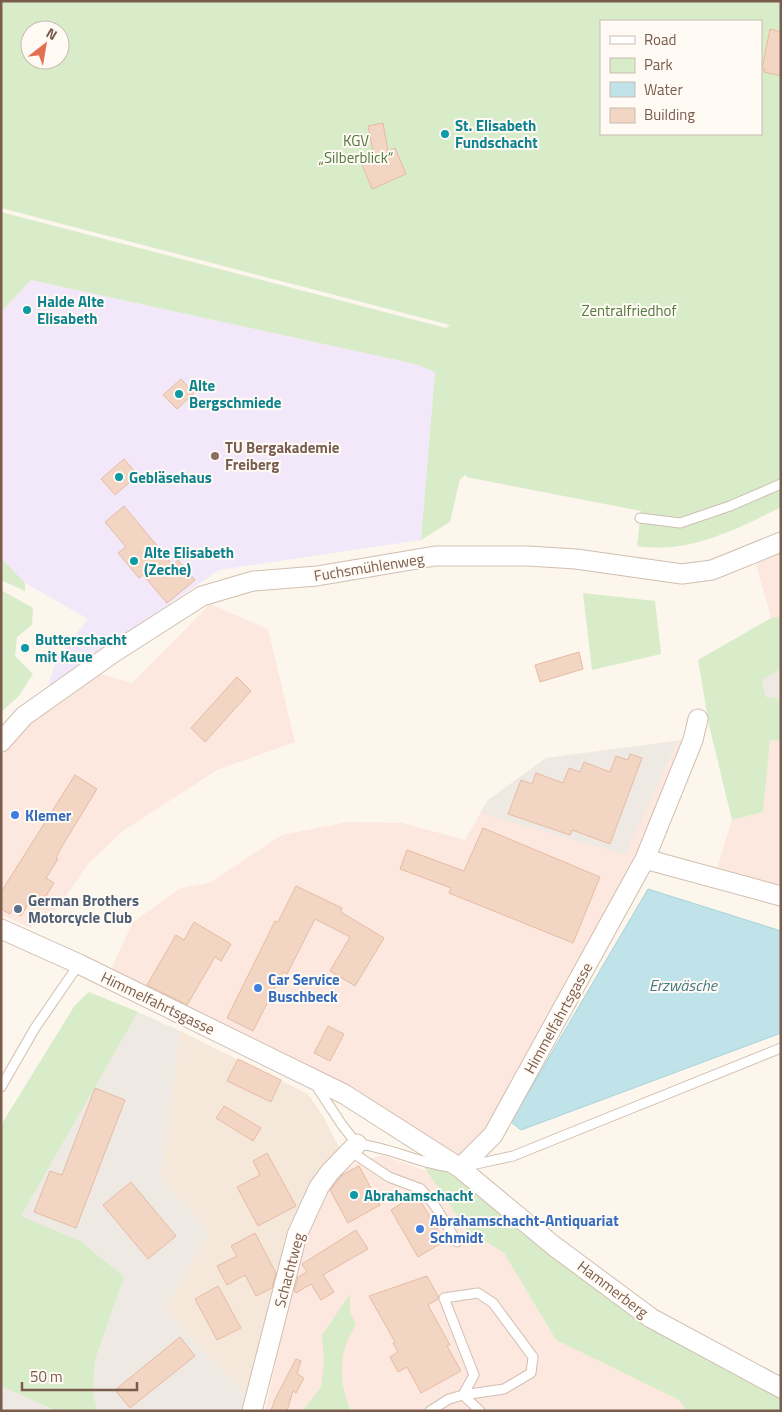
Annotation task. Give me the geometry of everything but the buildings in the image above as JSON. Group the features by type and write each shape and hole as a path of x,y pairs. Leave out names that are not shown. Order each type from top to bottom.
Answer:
{"street":[{"name":"Fuchsmühlenweg","path":"1,742 24,716 113,653 202,596 253,581 317,576 435,556 528,556 576,559 682,574 712,570 781,542"},
{"name":"Himmelfahrtsgasse","path":"1,929 79,964 344,1094 460,1168 493,1135 645,859 689,749 698,719"},
{"path":"645,859 781,896"},
{"name":"Schachtweg","path":"252,1411 297,1235 319,1187 354,1148"},
{"name":"Hammerberg","path":"460,1168 554,1246 651,1318 781,1388"}],"lane":[{"path":"640,518 680,523 730,506 781,484"},
{"path":"1,1087 35,1028 79,964"},
{"path":"354,1148 380,1146 420,1161 460,1168 513,1156 781,1048"},
{"path":"313,1079 354,1148 389,1177 421,1189 435,1206 457,1242"},
{"path":"430,1411 449,1399 504,1389 531,1373 533,1357 493,1303 478,1293 444,1298 474,1375 463,1395"},
{"path":"463,1395 480,1411"}],"shaded area":[{"name":"TU Bergakademie Freiberg","path":"31,280 415,364 435,372 421,540 219,570 50,686 49,682 57,658 88,619 25,583 1,558 1,312"},
{"path":"781,553 781,616 771,618 756,564"},
{"path":"210,604 268,629 295,742 217,770 123,831 89,863 51,917 39,911 31,928 1,915 1,757 29,724 100,674 132,683"},
{"path":"781,669 781,699 766,697 762,679"},
{"path":"688,739 679,775 493,1135 460,1168 344,1094 107,978 133,922 181,888 209,883 282,835 348,822 403,823 465,840 488,800 546,758"},
{"path":"770,739 781,741 781,896 714,878 732,820 763,812"},
{"path":"678,741 625,855 480,813 488,800 546,758"},
{"path":"138,1012 180,1031 161,1178 209,1233 164,1309 247,1396 244,1411 97,1411 93,1391 95,1360 124,1277 21,1216"},
{"path":"180,1031 308,1094 323,1116 340,1149 316,1172 308,1196 284,1241 281,1277 247,1396 164,1309 209,1233 161,1178"},
{"path":"382,1155 427,1171 466,1229 504,1253 556,1340 679,1400 687,1411 265,1411 284,1323 293,1266 328,1182 355,1164"},
{"path":"1,1386 17,1392 57,1411 1,1411"}],"green space":[{"path":"1,1 781,1 781,507 729,532 693,543 675,547 637,546 641,511 466,477 467,474 460,479 450,522 421,540 435,372 415,364 31,280 1,312 1,212 446,328 450,325 1,208"},
{"path":"1,558 25,583 25,591 1,580"},
{"path":"1,590 33,608 32,625 17,637 15,656 33,674 19,696 1,712"},
{"path":"583,593 655,601 661,654 592,670"},
{"path":"781,616 781,669 762,680 766,697 781,699 781,741 770,740 763,812 732,820 709,725 698,660 771,618"},
{"path":"89,992 138,1012 21,1216 80,1241 124,1277 95,1360 93,1391 97,1411 57,1411 1,1386 1,1125 75,1005"},
{"path":"420,1161 460,1168 651,1318 781,1388 781,1411 687,1411 679,1400 556,1340 504,1253 466,1229"},
{"path":"350,1294 350,1312 356,1325 350,1335 343,1356 342,1378 351,1411 302,1411 321,1387 324,1361 322,1335"}],"water":[{"name":"Erzwäsche","path":"648,889 781,931 781,1033 521,1130 511,1122"}],"place":[{"name":"St. Elisabeth Fundschacht","path":"445,134"},
{"name":"Halde Alte Elisabeth","path":"27,310"},
{"name":"Alte Bergschmiede","path":"179,394"},
{"name":"TU Bergakademie Freiberg","path":"215,456"},
{"name":"Gebläsehaus","path":"119,477"},
{"name":"Alte Elisabeth (Zeche)","path":"134,561"},
{"name":"Butterschacht mit Kaue","path":"25,648"},
{"name":"Klemer","path":"15,815"},
{"name":"German Brothers Motorcycle Club","path":"18,909"},
{"name":"Car Service Buschbeck","path":"258,988"},
{"name":"Abrahamschacht","path":"354,1195"},
{"name":"Abrahamschacht-Antiquariat Schmidt","path":"420,1229"}],"park label":[{"name":"KGV „Silberblick“","path":"356,148"},
{"name":"Zentralfriedhof","path":"629,310"}]}
